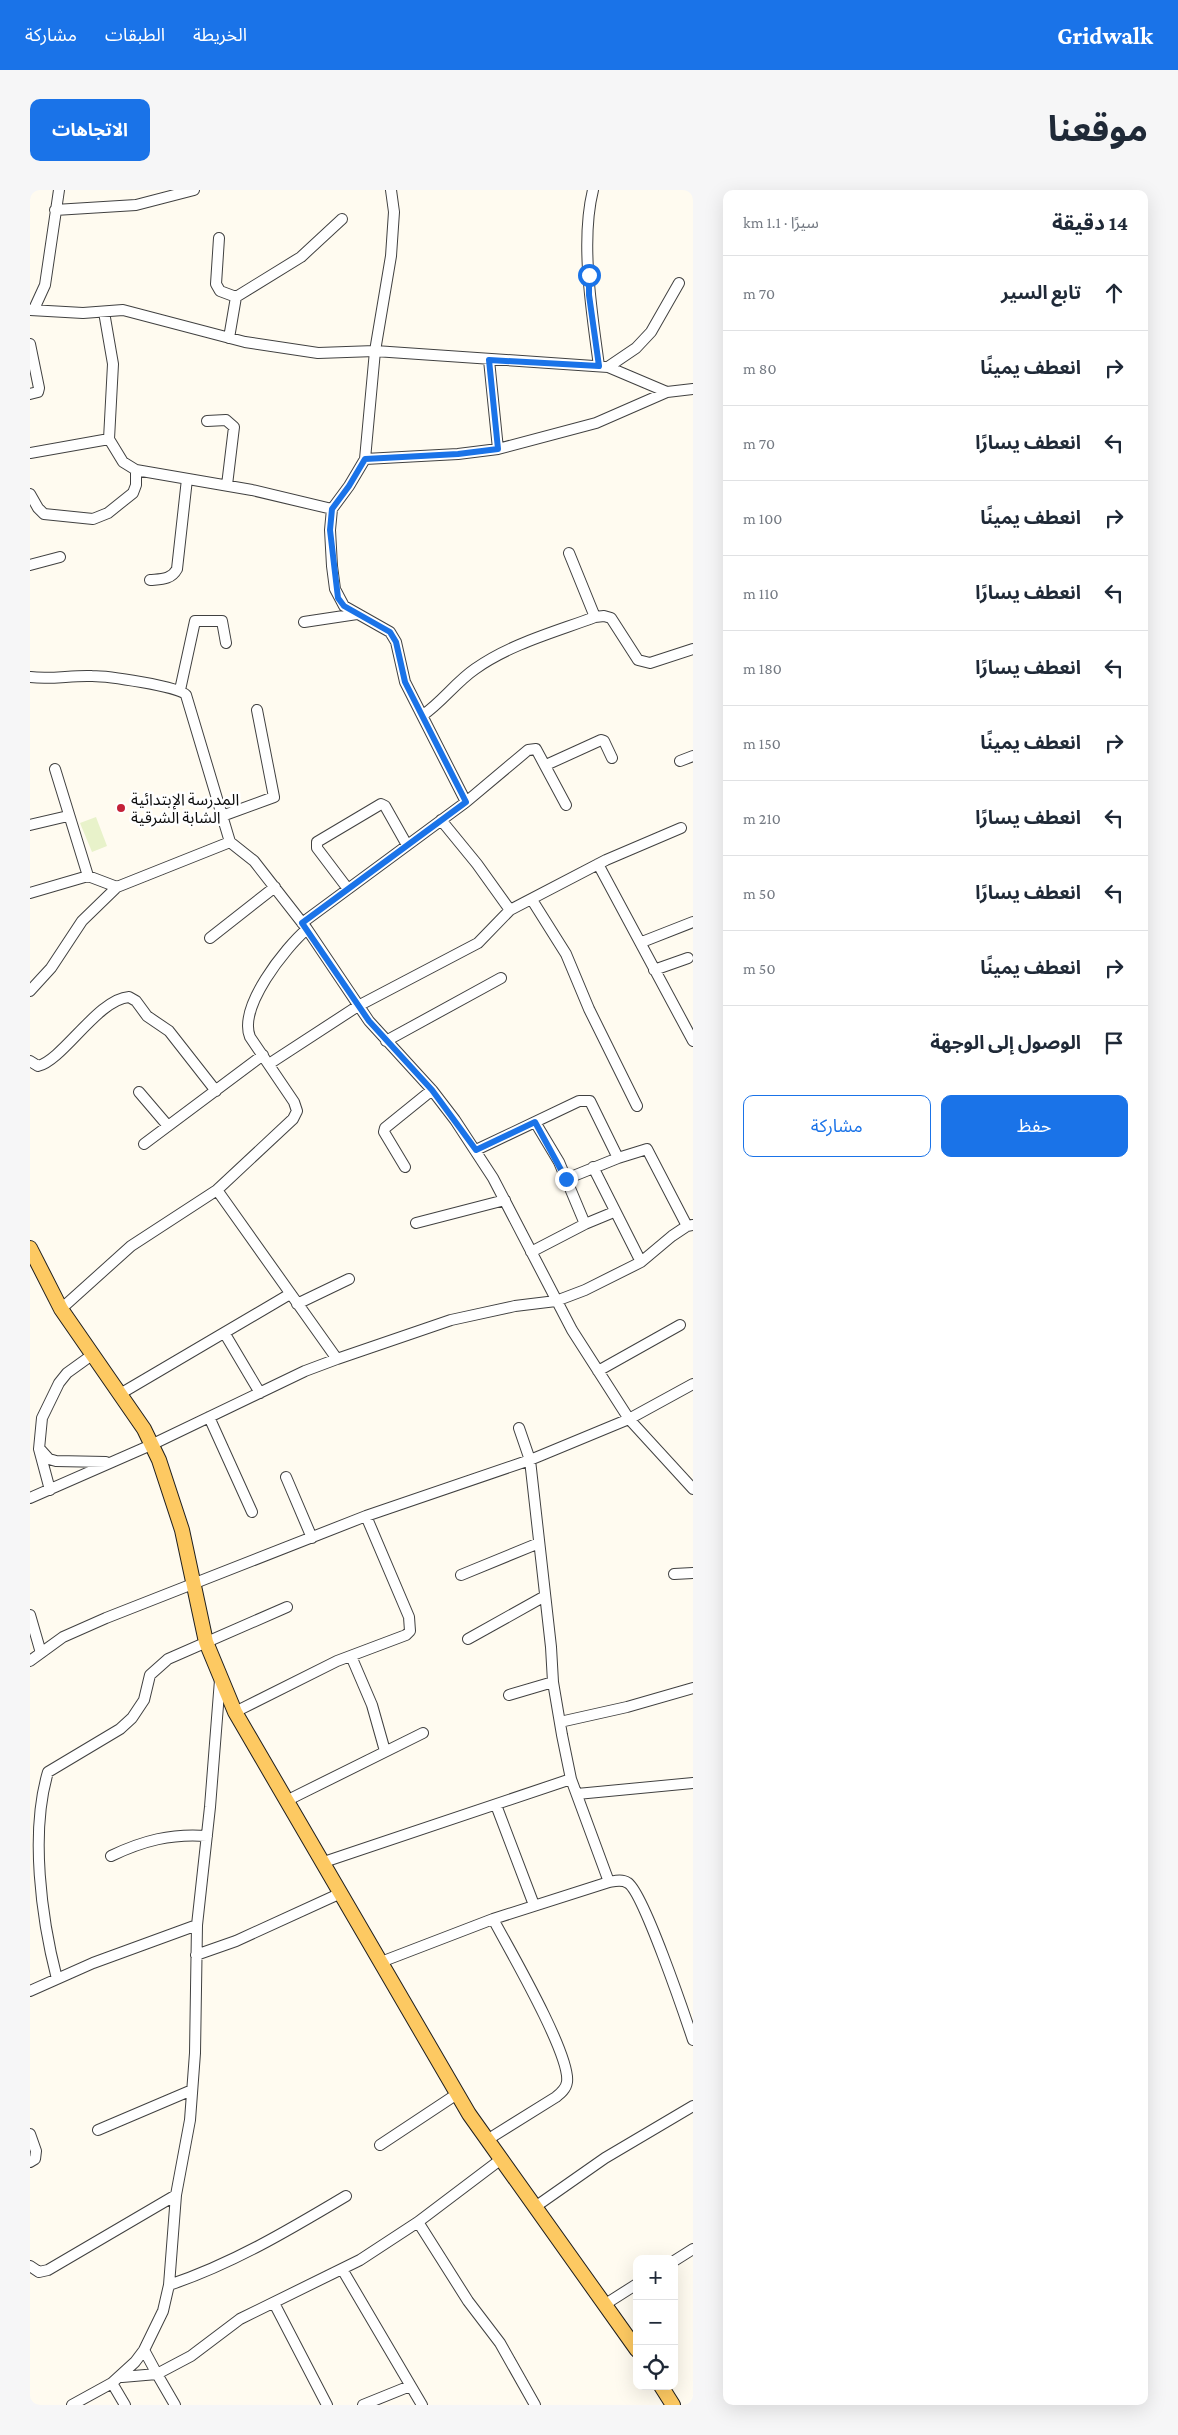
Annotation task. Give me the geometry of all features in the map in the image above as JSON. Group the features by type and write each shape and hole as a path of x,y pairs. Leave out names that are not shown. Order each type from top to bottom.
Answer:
{"main road":[{"path":"30,1248 61,1309 144,1429 172,1494 186,1545 206,1642 235,1712 286,1801 324,1862 457,2094 500,2160 633,2345"},
{"path":"663,2390 672,2405"}],"street":[{"path":"59,190 45,285 32,309 67,312 128,311 260,346 318,353 375,351 489,360 604,366 667,392"},
{"path":"55,210 136,206 194,190"},
{"path":"392,190 394,212 391,256 375,351 365,459 349,486 332,509 330,530 335,589 344,606 384,626 390,632 396,642 405,682 466,802"},
{"path":"593,190 589,215 589,295 604,366"},
{"path":"229,338 236,297 301,257 342,219"},
{"path":"219,238 216,284 220,291 236,297"},
{"path":"604,366 636,348 651,332 678,283"},
{"path":"104,312 113,364 109,439 123,462 136,470 187,480 227,485 332,509"},
{"path":"30,344 39,388 38,392 30,394"},
{"path":"489,360 498,449"},
{"path":"365,459 458,454 498,449 596,423 667,392 693,389"},
{"path":"207,421 226,420 234,427 227,485"},
{"path":"30,453 109,439"},
{"path":"30,494 44,514 93,519 108,513 133,493 136,485 136,470"},
{"path":"150,580 166,578 173,575 176,569 187,480"},
{"path":"569,553 595,617"},
{"path":"30,565 60,557"},
{"path":"304,622 357,614"},
{"path":"423,716 438,705 472,671 486,661 508,650 595,617 604,616 611,618 638,660 643,663 650,663 693,649"},
{"path":"180,690 195,621 222,621 226,643"},
{"path":"30,677 57,679 95,676 180,690 188,700 230,842 254,861 304,926 358,1006 386,1041 432,1090 476,1150 505,1200 556,1301 598,1371 629,1419 691,1483"},
{"path":"222,816 274,797 258,710"},
{"path":"546,765 601,740 604,741 612,758"},
{"path":"61,1309 131,1246 217,1190 293,1119 297,1111 294,1102 246,1028 250,1007 288,946 304,926 348,889 466,802 532,749 538,752 546,765 566,805"},
{"path":"680,761 693,756"},
{"path":"55,769 88,876"},
{"path":"348,889 317,848 317,842 381,804 385,806 406,845"},
{"path":"30,826 68,816"},
{"path":"441,820 477,864 510,910"},
{"path":"144,1144 216,1091 266,1060 358,1006 478,943 510,910 598,864 681,828"},
{"path":"30,991 51,968 82,921 117,888 230,842"},
{"path":"598,864 642,942 654,970 693,1041"},
{"path":"30,893 88,876 117,888"},
{"path":"210,938 275,888"},
{"path":"532,900 566,954 588,1009 637,1106"},
{"path":"642,942 693,922"},
{"path":"654,970 688,958"},
{"path":"386,1041 502,978"},
{"path":"30,1061 38,1066 47,1062 84,1027 121,998 130,996 147,1016 169,1031 216,1091"},
{"path":"405,1167 384,1132 385,1128 432,1090"},
{"path":"139,1092 168,1126"},
{"path":"476,1150 578,1101 590,1100 618,1158"},
{"path":"535,1122 566,1179 585,1224"},
{"path":"30,1498 151,1445 305,1371 337,1359 451,1320 515,1306 556,1301 641,1262 672,1236 690,1225 647,1149 593,1167 566,1179"},
{"path":"593,1167 614,1212 641,1262"},
{"path":"217,1190 337,1359"},
{"path":"416,1223 505,1200"},
{"path":"531,1252 585,1224 614,1212"},
{"path":"297,1304 349,1280"},
{"path":"120,1394 225,1334 290,1294"},
{"path":"598,1371 680,1325"},
{"path":"225,1334 260,1393"},
{"path":"50,1490 39,1449 42,1418 59,1383 67,1373 92,1355"},
{"path":"30,1661 78,1629 366,1516 530,1460 629,1419 693,1384"},
{"path":"209,1417 252,1512"},
{"path":"519,1428 530,1460 553,1682 571,1779 608,1882"},
{"path":"39,1449 49,1459 56,1461 111,1462"},
{"path":"286,1477 312,1538"},
{"path":"235,1712 351,1656 406,1635 410,1630 409,1617 366,1516"},
{"path":"462,1575 539,1543"},
{"path":"674,1574 693,1573"},
{"path":"468,1639 545,1596"},
{"path":"57,1979 40,1902 33,1845 36,1808 44,1781 52,1769 120,1729 132,1718 144,1700 150,1676 175,1655 287,1607"},
{"path":"30,1615 41,1652"},
{"path":"351,1656 372,1705 384,1751"},
{"path":"72,2405 122,2377 144,2350 163,2311 170,2285 176,2195 190,2120 197,1925 207,1836 220,1679"},
{"path":"508,1695 553,1682"},
{"path":"560,1722 627,1707 693,1688"},
{"path":"286,1801 423,1733"},
{"path":"324,1862 571,1779"},
{"path":"576,1794 693,1783"},
{"path":"496,1805 534,1905"},
{"path":"111,1856 153,1840 179,1835 207,1836"},
{"path":"381,1962 493,1918 608,1882 622,1881 632,1887 658,1943 693,2040"},
{"path":"196,1955 253,1933 341,1892"},
{"path":"487,2140 556,2097 563,2091 567,2083 565,2068 542,2009 493,1918"},
{"path":"30,1991 93,1963 197,1925"},
{"path":"98,2130 192,2090"},
{"path":"380,2146 457,2094"},
{"path":"535,2207 604,2158 693,2106"},
{"path":"30,2134 37,2154 34,2160 30,2162"},
{"path":"122,2377 157,2374 191,2356 240,2319 342,2269 418,2222 500,2160"},
{"path":"30,2266 38,2272 48,2270 176,2195"},
{"path":"170,2285 212,2269 275,2238 346,2196"},
{"path":"418,2222 468,2301 500,2343 535,2405"},
{"path":"678,2258 693,2249"},
{"path":"342,2269 422,2405"},
{"path":"604,2304 633,2286"},
{"path":"274,2303 327,2405"},
{"path":"144,2350 175,2405"},
{"path":"112,2383 125,2405"},
{"path":"363,2405 410,2386"}],"green space":[{"path":"96,817 107,846 92,852 80,823"}],"place":[{"name":"المدرسة الإبتدائية الشابة الشرقية","path":"121,808"}],"route":[{"path":"566,1179 559,1162 535,1122 476,1150 432,1090 369,1021 302,923 466,802 413,700 405,682 396,642 390,632 384,626 344,606 338,598 332,566 330,530 332,509 339,496 349,486 365,459 458,454 498,449 489,360 599,366 589,295 589,275"}]}
